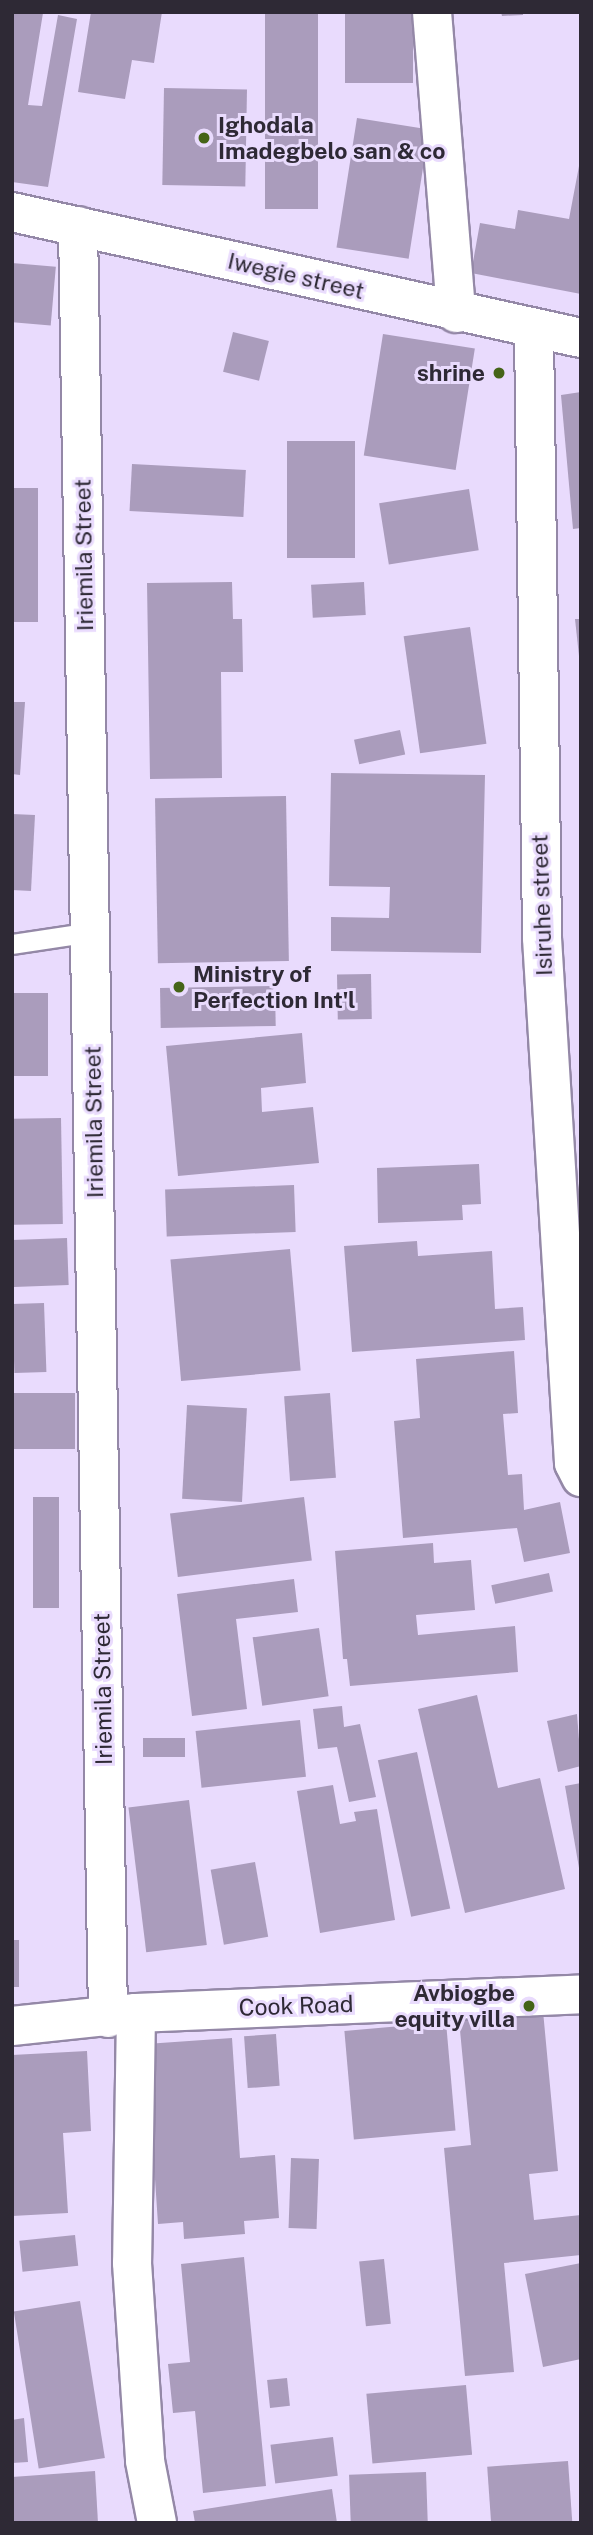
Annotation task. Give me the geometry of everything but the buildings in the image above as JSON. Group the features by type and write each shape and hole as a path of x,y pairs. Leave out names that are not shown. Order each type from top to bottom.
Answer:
{"street":[{"path":"432,12 456,313"},
{"name":"Iwegie street","path":"12,212 534,331 581,338"},
{"name":"Iriemila Street","path":"78,226 91,932 122,2015 132,2263 145,2460 157,2523"},
{"name":"Isiruhe street","path":"534,331 542,938 574,1463 581,1477"},
{"name":"Cook Road","path":"12,2026 122,2015 581,1994"}],"lane":[{"path":"12,944 91,932"}],"place":[{"name":"Ighodala Imadegbelo san & co","path":"204,138"},
{"name":"shrine","path":"499,373"},
{"name":"Ministry of Perfection Int'l","path":"179,987"},
{"name":"Avbiogbe equity villa","path":"529,2006"}]}
